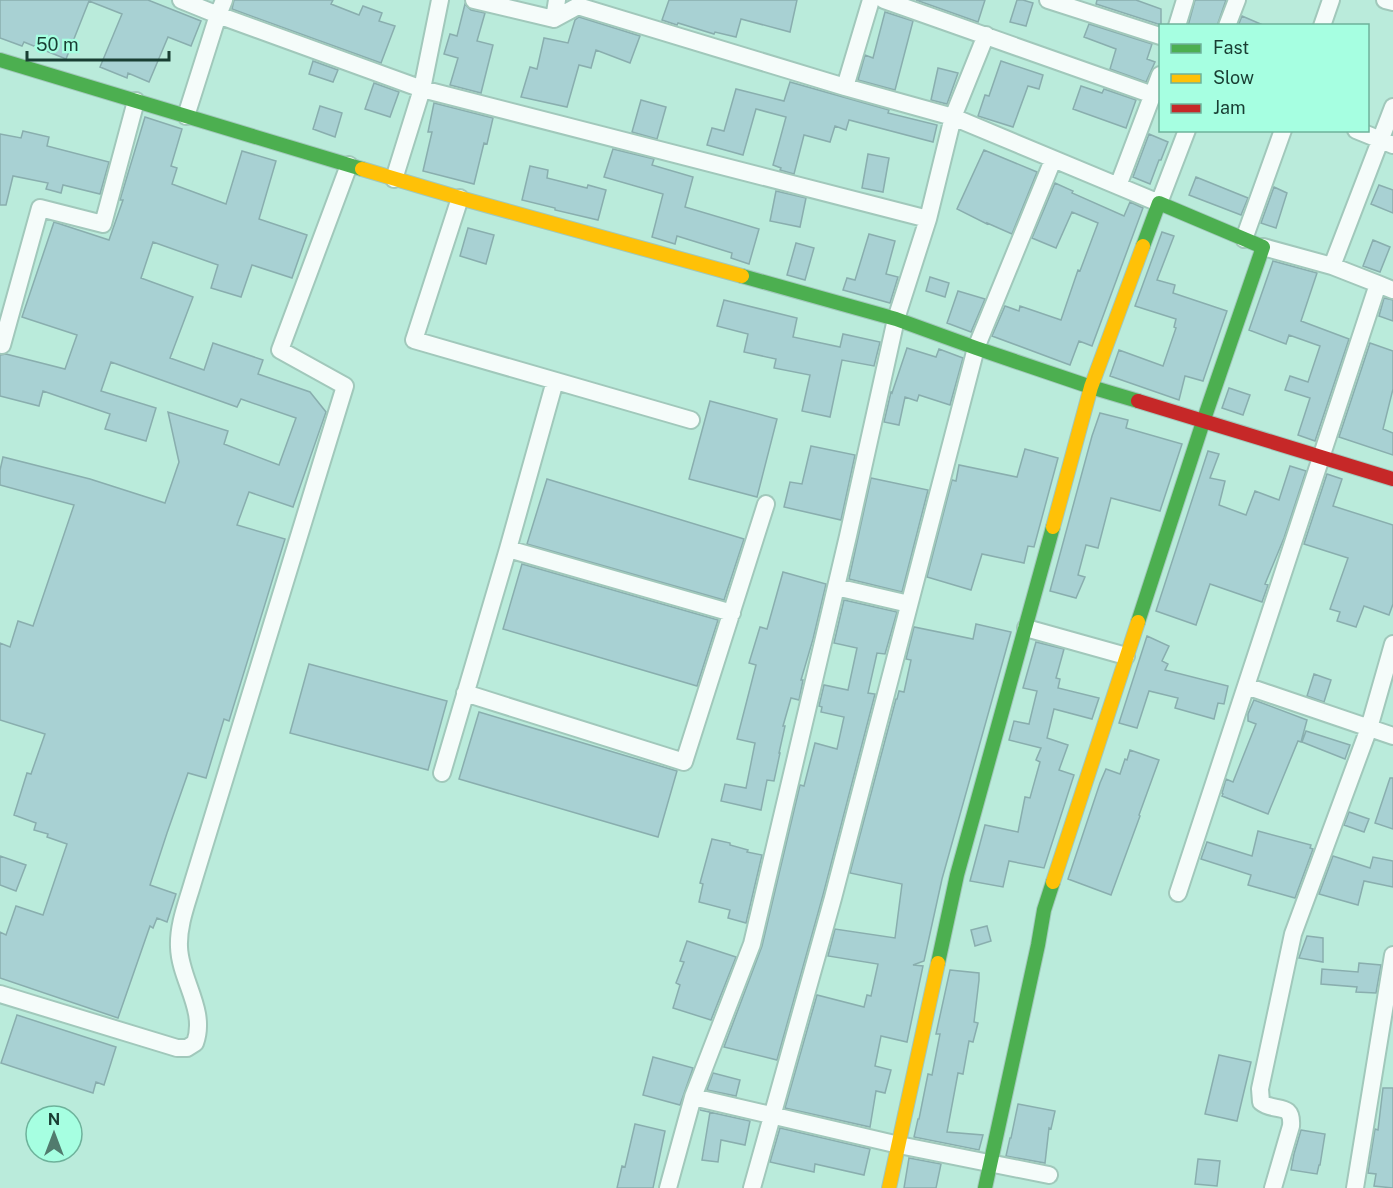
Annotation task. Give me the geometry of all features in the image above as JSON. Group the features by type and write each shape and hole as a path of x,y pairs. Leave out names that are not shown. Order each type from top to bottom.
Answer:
{"street":[{"path":"181,0 221,8 422,89 928,219"},
{"path":"394,179 422,89 440,0"},
{"path":"474,0 554,19 578,6 845,87 953,117 1263,247 1332,266 1386,287 1321,458 1178,893"},
{"path":"554,19 557,0"},
{"path":"845,87 871,0"},
{"path":"884,0 1153,95"},
{"path":"1048,0 1159,35"},
{"path":"1178,24 1185,0"},
{"path":"1228,24 1237,0"},
{"path":"1323,24 1331,0"},
{"path":"1385,0 1393,2"},
{"path":"186,116 221,8"},
{"path":"668,1188 693,1096 752,944 896,319 928,219 953,117 986,35"},
{"path":"0,60 394,179 896,319 1091,387 1393,479"},
{"path":"1118,186 1159,80"},
{"path":"2,345 40,207 103,224 136,101"},
{"path":"1332,266 1387,143 1393,107"},
{"path":"889,1188 957,875 1091,387 1185,132"},
{"path":"1244,239 1282,132"},
{"path":"1361,132 1387,143"},
{"path":"752,1188 833,898 976,348 1053,160"},
{"path":"0,994 177,1048 187,1048 195,1043 199,1032 199,1019 179,947 181,926 345,386 280,350 349,165"},
{"path":"460,198 414,340 691,420"},
{"path":"985,1188 1044,910 1203,422 1263,247"},
{"path":"442,773 555,381"},
{"path":"465,693 684,762 766,504"},
{"path":"508,549 732,613"},
{"path":"836,586 909,604"},
{"path":"1026,628 1126,656"},
{"path":"1273,1188 1292,1118 1289,1112 1283,1109 1265,1106 1261,1102 1260,1089 1295,928 1369,728 1393,644"},
{"path":"1246,686 1393,736"},
{"path":"1355,1188 1392,958"},
{"path":"693,1096 899,1145 1049,1175"}],"building":[{"path":"0,0 148,0 201,21 191,46 168,37 149,82 128,73 127,78 100,67 122,14 89,1 66,59 24,42 22,46 0,38"},
{"path":"234,0 333,0 331,4 359,15 363,6 382,13 379,21 395,26 381,63 232,9"},
{"path":"669,0 797,0 790,32 741,19 736,37 715,32 714,34 662,20"},
{"path":"916,0 985,0 978,22"},
{"path":"1017,0 1033,3 1026,26 1010,22"},
{"path":"1097,0 1136,0 1161,9 1161,24 1159,24 1096,4"},
{"path":"1195,0 1226,0 1218,24 1189,24"},
{"path":"465,4 471,10 485,13 477,41 493,45 481,93 450,85 458,58 444,54 450,34 457,36"},
{"path":"885,12 913,21 895,90 858,80 865,55 873,58"},
{"path":"1242,16 1261,24 1239,24"},
{"path":"579,17 640,36 630,63 596,50 591,68 579,65 567,107 521,97 530,67 537,69 544,38 568,43 575,20"},
{"path":"1089,24 1152,44 1147,59 1155,62 1146,82 1110,69 1116,49 1084,37"},
{"path":"313,61 338,70 333,82 309,74"},
{"path":"1001,61 1043,75 1039,89 1028,86 1013,127 978,116 985,95 989,96"},
{"path":"938,68 958,73 947,104 931,100"},
{"path":"790,82 889,110 888,113 937,125 933,142 849,120 846,130 835,126 830,142 804,135 794,174 780,170 781,168 773,165 786,117 756,109 743,155 707,145 712,128 724,131 736,89 784,101"},
{"path":"374,83 399,92 390,117 365,109"},
{"path":"1081,86 1102,93 1104,89 1136,100 1126,128 1073,109"},
{"path":"641,100 666,107 657,139 632,132"},
{"path":"434,103 493,118 474,184 423,171 432,132 428,132"},
{"path":"320,106 342,113 335,137 313,129"},
{"path":"145,117 182,129 171,166 177,168 172,184 226,204 242,151 276,161 259,219 307,235 292,278 252,265 241,297 211,288 218,265 153,242 141,278 193,297 170,358 204,370 213,343 263,360 258,374 310,392 326,412 293,507 249,492 237,525 285,539 229,721 224,719 206,778 188,773 150,885 176,894 167,922 157,918 153,928 150,926 118,1018 0,978 0,932 6,935 16,906 43,915 67,844 34,830 36,823 14,815 27,773 31,774 45,734 0,720 0,643 10,647 18,621 33,626 74,505 0,485 3,457 90,479 165,503 179,462 168,412 228,431 224,444 279,465 296,418 241,399 237,407 111,362 101,391 156,408 146,441 105,429 110,414 43,391 39,406 0,396 0,355 6,354 65,369 77,335 22,317 54,222 109,240 123,200 120,200"},
{"path":"23,131 49,137 47,146 109,162 100,194 63,185 61,193 46,189 48,183 13,176 6,205 0,205 0,134 21,138"},
{"path":"1149,134 1168,142 1150,184 1133,177"},
{"path":"613,149 654,159 652,165 693,177 685,207 759,229 749,264 731,258 732,253 677,236 675,244 652,237 663,194 604,177"},
{"path":"984,150 1037,172 1012,234 957,209"},
{"path":"868,154 889,158 883,192 862,188"},
{"path":"530,166 548,170 547,178 587,188 588,185 606,190 598,220 522,200"},
{"path":"1196,177 1248,198 1241,215 1189,195"},
{"path":"1055,183 1124,216 1130,202 1143,208 1092,346 1079,341 1070,365 992,336 1005,306 1019,311 1020,306 1061,320 1078,270 1080,271 1098,223 1072,212 1056,248 1032,238"},
{"path":"1379,185 1393,190 1393,213 1371,204"},
{"path":"1274,187 1287,193 1276,228 1261,223"},
{"path":"776,191 806,198 800,227 770,221"},
{"path":"468,228 494,235 486,264 460,256"},
{"path":"1162,232 1174,236 1157,280 1175,285 1173,293 1227,311 1203,381 1185,376 1179,400 1110,376 1119,350 1163,366 1176,328 1174,327 1176,319 1135,306"},
{"path":"869,234 895,241 886,274 898,277 890,303 843,290 847,278 855,280"},
{"path":"1373,240 1390,247 1380,272 1363,266"},
{"path":"796,243 814,248 805,280 787,275"},
{"path":"1273,261 1317,273 1301,321 1349,339 1315,441 1298,435 1310,398 1285,390 1290,376 1308,382 1320,346 1289,335 1286,344 1249,330"},
{"path":"930,277 949,283 945,297 926,291"},
{"path":"958,291 985,299 971,332 947,323"},
{"path":"1384,298 1393,300 1393,321 1379,316"},
{"path":"724,300 797,318 793,337 840,347 843,334 880,342 874,366 842,360 830,417 802,411 810,375 774,368 776,359 744,352 748,334 717,326"},
{"path":"1370,343 1393,351 1393,389 1383,429 1393,433 1393,455 1339,437"},
{"path":"907,348 936,357 939,349 963,358 950,405 919,395 917,401 905,397 899,425 884,422 891,392"},
{"path":"1229,388 1250,395 1243,415 1222,408"},
{"path":"710,401 777,419 757,497 689,479"},
{"path":"1100,413 1128,420 1126,428 1182,444 1160,511 1111,498 1098,548 1086,545 1078,575 1085,577 1076,598 1050,591"},
{"path":"811,446 855,455 841,520 784,507 790,482 802,484"},
{"path":"1025,449 1058,458 1034,547 1028,546 1024,563 982,554 971,590 927,577 952,480 956,481 959,465 1017,477"},
{"path":"1208,451 1219,454 1210,478 1225,481 1219,505 1246,515 1255,491 1279,500 1290,466 1306,471 1284,538 1265,584 1268,585 1262,602 1210,584 1196,625 1156,611"},
{"path":"1327,474 1342,479 1333,506 1393,525 1393,604 1389,615 1364,606 1356,627 1337,621 1340,612 1330,609 1348,558 1304,544"},
{"path":"871,478 928,490 902,592 849,579"},
{"path":"547,479 744,539 724,600 527,544"},
{"path":"522,564 718,620 697,686 503,629"},
{"path":"783,572 826,584 801,680 803,680 799,700 791,698 783,726 785,726 774,781 767,780 761,810 721,801 725,784 746,788 755,743 737,739 756,665 749,663 760,627 767,629"},
{"path":"844,600 897,612 885,654 877,653 868,693 875,694 777,1060 724,1047 762,946 800,785 804,786 815,743 837,749 844,717 821,712 822,707 819,706 824,685 848,690 857,648 834,643"},
{"path":"976,624 1011,632 942,879 924,961 913,965 923,966 907,1042 881,1036 875,1066 891,1070 885,1093 876,1091 870,1127 785,1108 817,995 864,1007 867,995 871,996 878,964 828,956 835,929 895,938 902,884 850,873 896,699 899,691 904,692 911,660 906,659 914,627 973,639"},
{"path":"1147,636 1169,646 1162,661 1168,664 1165,670 1228,686 1224,704 1218,703 1214,719 1175,708 1178,698 1149,691 1137,728 1119,723"},
{"path":"1036,642 1064,649 1056,678 1060,679 1058,688 1099,698 1092,719 1054,709 1047,738 1068,745 1059,770 1074,775 1044,868 1009,861 1003,887 970,881 985,825 1018,832 1025,797 1030,798 1040,762 1036,760 1041,748 1009,740 1014,721 1029,724 1037,691 1023,688"},
{"path":"309,664 447,701 428,770 290,733"},
{"path":"1314,674 1331,680 1324,702 1307,696"},
{"path":"1254,700 1307,720 1301,742 1298,741 1268,814 1222,796 1226,779 1233,782 1256,724 1248,721 1248,714"},
{"path":"479,712 677,771 658,837 459,779"},
{"path":"1306,731 1350,745 1345,759 1302,742"},
{"path":"1130,750 1159,760 1111,895 1068,879 1106,769 1120,774"},
{"path":"1390,778 1393,778 1393,829 1375,823"},
{"path":"1349,812 1369,819 1364,832 1344,825"},
{"path":"1258,831 1311,845 1310,848 1313,849 1295,898 1248,885 1251,875 1201,859 1207,842 1252,856"},
{"path":"712,839 762,855 746,923 728,918 730,910 699,902 703,884 700,883"},
{"path":"0,856 26,865 16,891 0,885"},
{"path":"1333,856 1370,868 1373,857 1393,861 1393,887 1364,881 1358,905 1319,894"},
{"path":"987,926 991,941 975,946 971,930"},
{"path":"1307,936 1323,938 1323,962 1299,958"},
{"path":"687,941 736,957 711,1020 673,1008 680,985 676,983 684,962 680,961"},
{"path":"1359,963 1381,965 1376,993 1356,992 1357,987 1321,984 1322,969 1358,972"},
{"path":"950,970 979,973 979,980 974,1022 978,1023 973,1042 969,1041 963,1074 958,1073 947,1132 983,1135 979,1150 914,1137 928,1074 932,1075 940,1034 936,1034"},
{"path":"17,1015 116,1047 104,1085 96,1082 93,1093 1,1063"},
{"path":"1219,1055 1251,1062 1237,1121 1205,1114"},
{"path":"653,1057 693,1068 680,1105 643,1095"},
{"path":"713,1073 740,1080 736,1096 707,1090"},
{"path":"1383,1088 1393,1088 1393,1188 1374,1186 1376,1174 1368,1173 1375,1129 1378,1130"},
{"path":"1018,1104 1055,1111 1051,1129 1049,1128 1045,1163 1006,1156"},
{"path":"710,1112 750,1121 745,1145 721,1140 718,1162 702,1160"},
{"path":"635,1124 665,1131 653,1188 617,1188 622,1166 625,1167"},
{"path":"780,1128 870,1149 864,1175 815,1164 814,1172 770,1162"},
{"path":"1301,1130 1325,1134 1317,1174 1291,1170"},
{"path":"909,1158 941,1164 936,1188 904,1188"},
{"path":"1198,1159 1220,1161 1217,1186 1195,1184"}],"traffic: fast":[{"path":"0,60 362,169"},
{"path":"1138,622 1263,247 1159,203 1143,246"},
{"path":"742,276 896,319 1091,387 1138,401"},
{"path":"938,963 957,875 1053,527"},
{"path":"985,1188 1044,910 1053,882"}],"traffic: slow":[{"path":"362,169 742,276"},
{"path":"1053,527 1091,387 1143,246"},
{"path":"1053,882 1138,622"},
{"path":"889,1188 938,963"}],"traffic: jam":[{"path":"1138,401 1393,479"}]}
